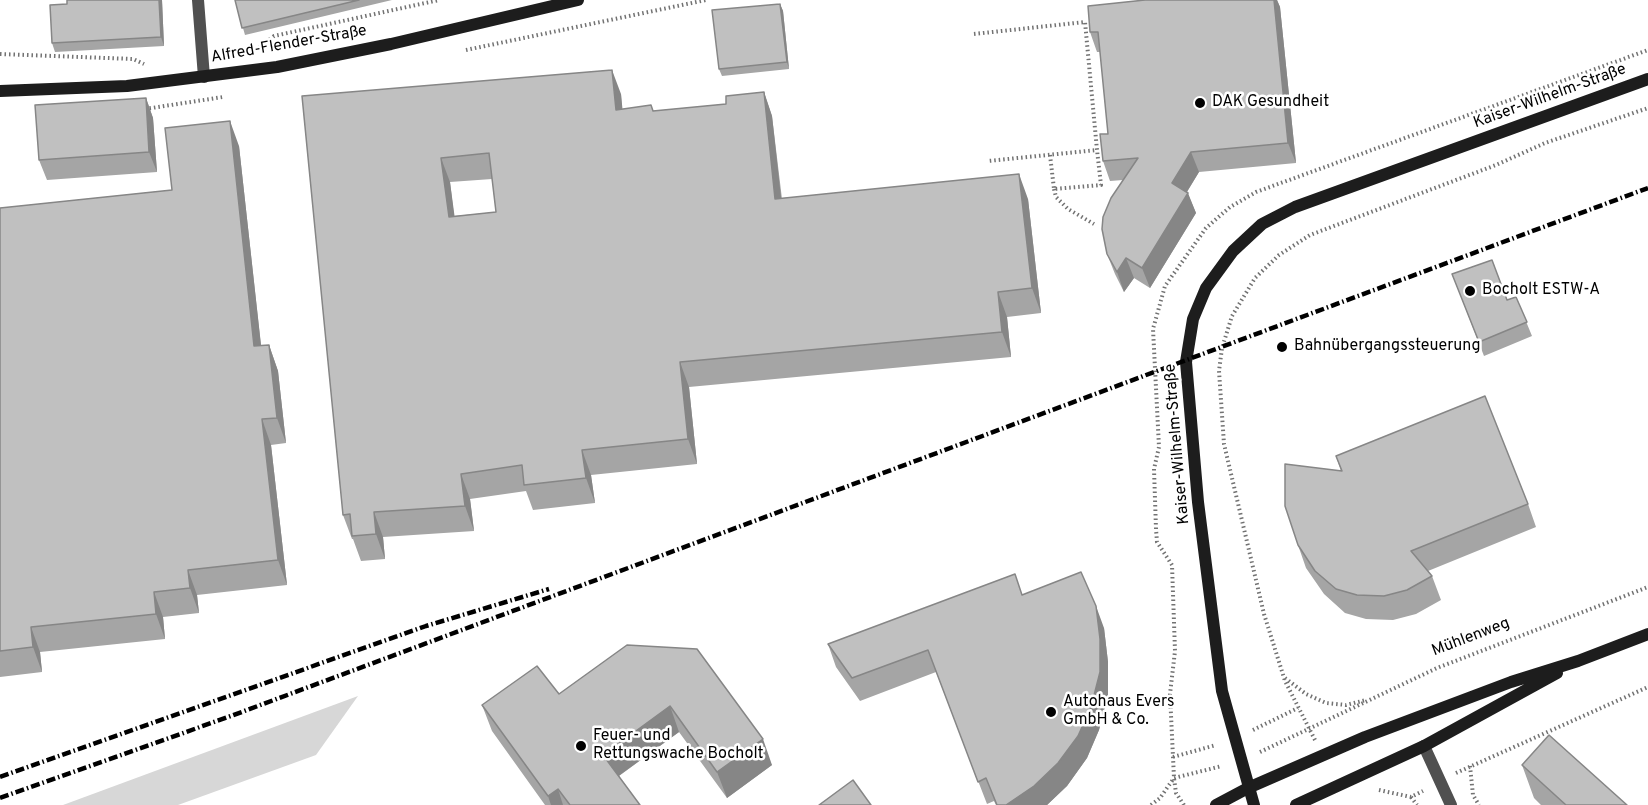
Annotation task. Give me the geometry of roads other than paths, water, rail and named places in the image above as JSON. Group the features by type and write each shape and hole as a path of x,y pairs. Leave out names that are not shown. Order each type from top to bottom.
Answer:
{"main road":[{"name":"Alfred-Flender-Straße","path":"0,91 127,86 277,67 578,0"},
{"name":"Kaiser-Wilhelm-Straße","path":"1254,805 1222,691 1198,502 1186,362 1193,319 1206,288 1240,244 1262,224 1295,207 1648,79"},
{"path":"1216,805 1248,788 1365,737 1648,634"},
{"path":"1296,805 1424,746 1578,661"}],"street":[{"path":"198,0 204,76"},
{"path":"1424,746 1451,805"}],"railway":[{"path":"0,798 231,716 1648,188"},
{"path":"0,777 426,626 549,589"}],"place":[{"name":"DAK Gesundheit","path":"1200,103"},
{"name":"Bocholt ESTW-A","path":"1470,291"},
{"name":"Bahnübergangssteuerung","path":"1282,347"},
{"name":"Autohaus Evers GmbH & Co.","path":"1051,712"},
{"name":"Feuer- und Rettungswache Bocholt","path":"581,746"}]}
